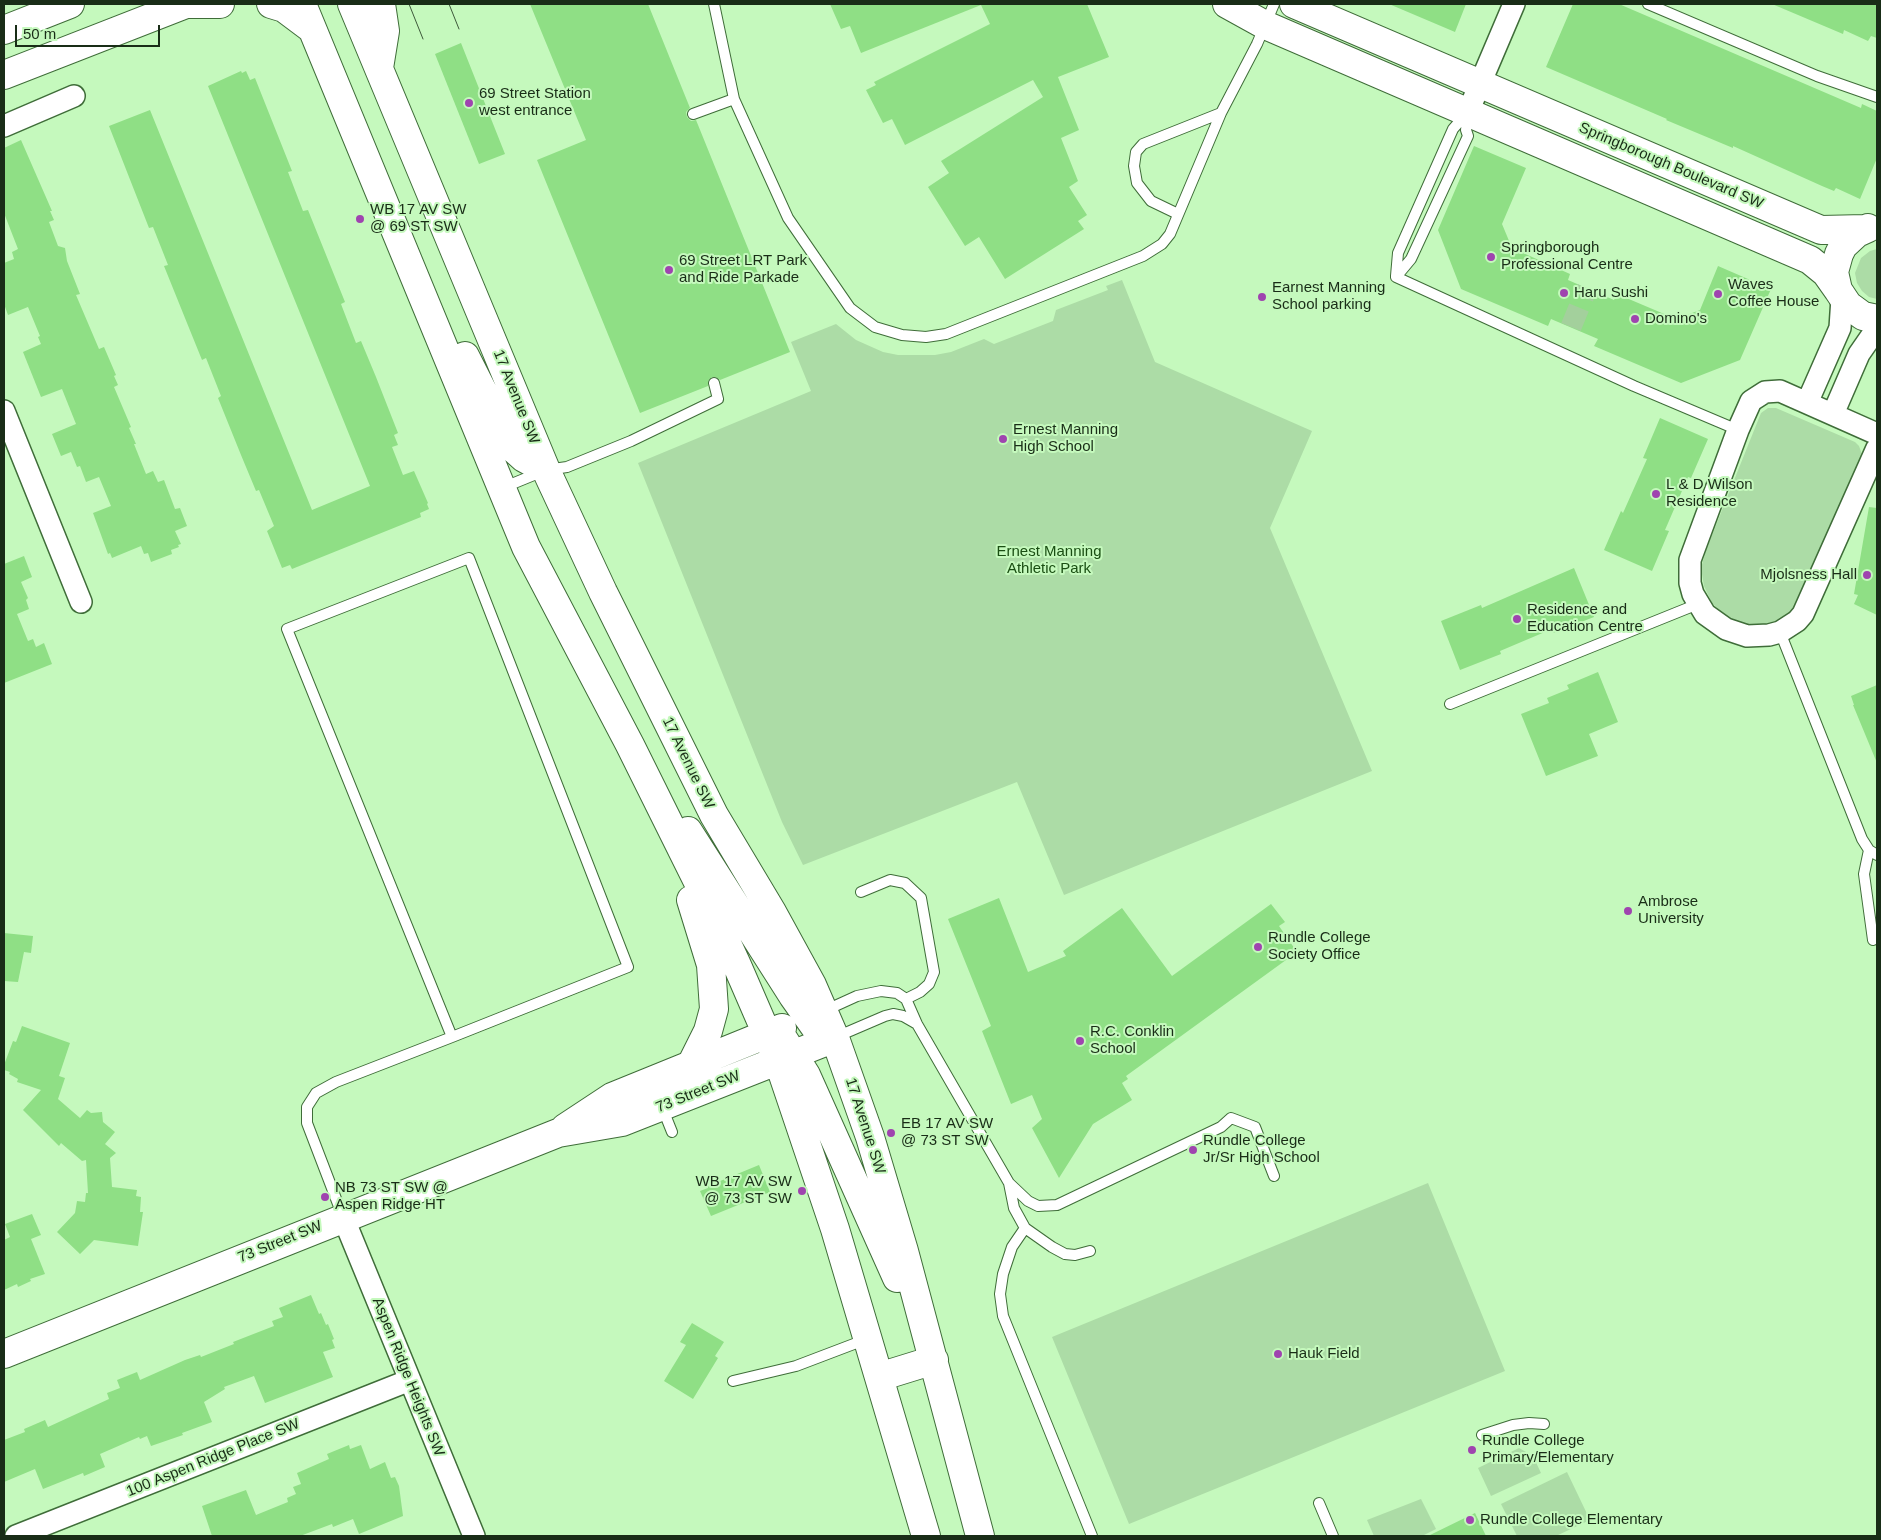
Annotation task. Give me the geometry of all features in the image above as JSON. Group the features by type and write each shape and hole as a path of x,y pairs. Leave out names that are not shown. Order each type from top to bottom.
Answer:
{"main road":[{"path":"4,30 70,4"},
{"path":"4,75 187,4 220,4"},
{"path":"271,4 284,8 312,30"},
{"path":"302,4 526,548 630,745 732,955 767,1035 786,1040 786,1057 926,1536"},
{"name":"17 Avenue SW","path":"352,4 546,470 607,600 714,815 772,912 812,985 816,1014 835,1038 870,1137 904,1251 980,1536"},
{"path":"379,68 385,31 381,4"},
{"name":"Springborough Boulevard SW","path":"1227,4 1269,14 1468,112 1810,260 1826,273 1840,294 1855,311 1863,316 1877,318"},
{"name":"Springborough Boulevard SW","path":"1294,4 1821,230 1874,227"},
{"path":"372,174 504,433 514,450 546,470"},
{"path":"1840,294 1834,272 1839,254 1850,239 1874,227"},
{"path":"630,745 700,848 793,996 816,1014"},
{"path":"666,820 711,965 714,1009 712,1020 691,1065"},
{"name":"73 Street SW","path":"558,1133 612,1097 816,1014"},
{"name":"73 Street SW","path":"4,1354 343,1217 558,1133 622,1122 835,1038"},
{"path":"786,1057 806,1075 934,1360 878,1377"}],"street":[{"path":"1468,112 1514,4"},
{"path":"4,126 74,96"},
{"path":"1807,403 1840,328 1840,294"},
{"path":"1833,414 1859,354 1877,328"},
{"path":"1877,434 1780,391 1765,392 1751,401 1738,430 1690,560 1690,583 1698,604 1705,614 1715,623 1736,634 1758,637 1780,632 1804,614 1877,448"},
{"path":"4,411 81,602"},
{"name":"Aspen Ridge Heights SW","path":"343,1217 474,1536"},
{"name":"100 Aspen Ridge Place SW","path":"16,1536 410,1380"}],"lane":[{"path":"714,4 734,99 788,218 850,308 875,328 902,335 926,337 946,334 1143,256 1162,244 1170,234 1221,113 1257,44 1269,14"},
{"path":"1648,4 1817,76 1877,97"},
{"path":"693,114 734,99"},
{"path":"1396,277 1398,253 1453,130 1468,112"},
{"path":"1396,277 1411,259 1468,136 1466,130 1468,112"},
{"path":"1178,214 1151,201 1137,183 1134,166 1136,152 1143,144 1221,113"},
{"path":"1396,277 1634,386 1738,430"},
{"path":"501,488 546,470 567,467 631,441 718,399 714,383"},
{"path":"343,1217 307,1123 307,1107 316,1093 336,1082 452,1037 628,967 469,558 287,630 452,1037"},
{"path":"1450,704 1698,604"},
{"path":"1780,632 1862,839 1873,853 1864,874 1872,940"},
{"path":"861,892 890,880 905,882 921,898 934,972 929,984 920,992 906,999"},
{"path":"816,1014 857,996 881,991 897,993 906,999 917,1024 1009,1183 1028,1201 1038,1206 1052,1206 1221,1127 1231,1118 1254,1127 1274,1176"},
{"path":"835,1038 884,1016 893,1014 903,1016 917,1024"},
{"path":"661,1106 672,1132"},
{"path":"1009,1183 1014,1208 1025,1228 1065,1254 1078,1255 1090,1251"},
{"path":"1025,1228 1012,1247 1003,1274 1000,1294 1003,1316 1092,1536"},
{"path":"733,1381 796,1366 868,1338"},
{"path":"1482,1435 1513,1425 1544,1424"},
{"path":"1319,1503 1333,1536"}],"green space":[{"path":"1877,249 1877,299 1869,297 1862,291 1857,283 1855,273 1861,258 1870,251"},
{"name":"Ernest Manning Athletic Park","path":"1122,280 1155,362 1312,431 1270,528 1372,771 1064,895 1017,782 803,865 782,822 638,463 811,391 791,342 836,324 856,340 883,352 898,355 935,355 951,352 984,339 994,344 1053,321 1056,310 1108,290 1106,286"},
{"path":"1768,408 1776,408 1855,442 1859,446 1863,457 1794,609 1779,620 1761,625 1742,624 1725,616 1712,603 1704,586 1701,568 1706,550 1761,413"},
{"name":"Hauk Field","path":"1428,1183 1505,1371 1129,1524 1052,1337"},
{"path":"1519,1448 1533,1456 1541,1473 1491,1496 1478,1468"},
{"path":"1567,1472 1590,1520 1556,1536 1517,1536 1501,1504"},
{"path":"1421,1499 1436,1529 1422,1536 1374,1536 1367,1520"}],"building":[{"name":"69 Street LRT Park and Ride Parkade","path":"530,4 648,4 690,108 686,112 687,117 691,121 696,120 790,352 720,380 712,377 708,381 708,386 640,413 537,160 586,140"},
{"path":"830,4 1087,4 1109,57 1058,77 1079,130 1061,138 1078,181 1069,187 1087,215 1078,221 1084,229 1005,279 979,237 965,246 928,187 949,173 941,161 1043,97 1033,80 905,145 892,119 883,123 866,90 876,85 874,82 990,24 981,5 861,53 850,26 841,29"},
{"path":"1389,4 1466,4 1455,32"},
{"path":"1573,4 1619,4 1861,108 1862,104 1877,111 1877,158 1860,199 1836,188 1834,191 1822,186 1546,67"},
{"path":"1772,4 1877,4 1877,38 1871,36 1868,41 1844,30 1843,34"},
{"name":"69 Street Station west entrance","path":"461,43 505,154 479,164 435,54"},
{"path":"241,71 242,73 246,71 250,80 255,78 292,171 288,172 303,211 308,210 345,302 341,304 356,343 361,341 376,377 398,433 394,435 398,445 392,447 403,475 414,471 429,509 420,513 421,517 292,569 290,565 282,568 267,531 274,526 259,490 256,491 241,455 218,398 221,396 206,358 202,360 164,266 168,265 153,227 149,228 109,126 150,110 312,510 370,486 208,86"},
{"path":"21,140 52,211 50,211 54,220 49,222 58,246 65,248 67,261 80,294 76,295 99,349 104,347 116,375 114,376 118,385 114,387 131,427 129,428 136,444 134,444 146,474 153,471 158,482 164,480 175,509 180,508 187,526 175,531 181,544 178,545 179,547 171,550 172,554 151,562 148,553 144,554 141,546 112,558 110,553 108,554 93,513 111,506 99,477 86,482 80,466 77,467 71,452 61,456 52,434 76,424 62,389 41,397 23,352 41,344 38,337 40,336 28,307 8,315 4,304 4,263 14,259 12,252 18,249 4,213 4,148"},
{"name":"Springborough Professional Centre","path":"1474,146 1526,168 1502,224 1512,248 1570,274 1568,280 1614,300 1617,294 1676,319 1700,310 1718,266 1771,289 1740,360 1681,383 1594,346 1598,339 1551,319 1548,326 1461,289 1438,230"},
{"name":"L & D Wilson Residence","path":"1660,418 1708,439 1691,478 1688,477 1665,530 1669,531 1652,571 1604,550 1647,459 1643,458"},
{"name":"Mjolsness Hall","path":"1869,507 1877,508 1877,615 1854,604 1858,595 1854,594"},
{"path":"24,556 32,577 21,582 28,598 26,600 29,609 17,614 28,641 33,639 36,647 44,643 52,664 4,683 4,564"},
{"name":"Residence and Education Centre","path":"1574,568 1594,617 1553,633 1552,629 1500,651 1501,654 1460,670 1441,621 1481,605 1482,608"},
{"path":"1598,672 1618,722 1589,734 1598,756 1546,776 1521,714 1549,703 1547,698 1569,689 1567,685"},
{"path":"1877,685 1877,763 1851,696"},
{"name":"R.C. Conklin School","path":"999,898 1028,972 1066,956 1063,951 1122,908 1172,976 1271,904 1285,922 1279,926 1297,952 1126,1076 1128,1079 1122,1083 1132,1100 1093,1124 1059,1178 1032,1128 1042,1119 1032,1095 1011,1104 982,1031 991,1026 948,919"},
{"path":"4,933 33,936 31,953 24,952 18,982 4,981"},
{"path":"22,1026 70,1043 59,1076 65,1078 58,1099 80,1118 87,1110 91,1113 102,1112 103,1122 115,1132 105,1144 116,1153 110,1158 112,1187 137,1190 136,1196 141,1197 140,1212 143,1212 138,1246 94,1240 80,1254 57,1232 75,1213 77,1201 85,1202 86,1193 88,1193 86,1160 82,1161 61,1143 59,1146 23,1110 41,1090 17,1082 18,1079 9,1074 10,1072 4,1070 13,1041 16,1042"},
{"path":"759,1165 770,1192 711,1216 700,1191"},
{"path":"32,1214 41,1235 31,1239 45,1274 30,1279 31,1281 18,1287 17,1284 4,1290 4,1240 10,1237 5,1224"},
{"path":"311,1295 319,1314 321,1313 326,1325 328,1324 334,1339 332,1340 335,1348 323,1352 333,1377 265,1403 254,1376 224,1387 225,1389 204,1402 212,1422 182,1433 183,1435 151,1446 147,1436 140,1439 139,1437 100,1454 105,1467 84,1476 83,1473 43,1489 35,1469 4,1482 4,1440 25,1432 24,1429 45,1420 48,1427 109,1399 107,1393 120,1388 117,1380 137,1372 140,1380 185,1360 200,1355 201,1357 234,1344 233,1342 274,1326 272,1321 283,1317 279,1308"},
{"path":"692,1323 724,1342 715,1356 718,1358 693,1399 664,1381 686,1345 680,1342"},
{"path":"349,1445 350,1449 361,1445 370,1469 385,1462 391,1478 395,1477 399,1486 403,1516 359,1534 353,1519 333,1527 332,1524 300,1536 212,1536 202,1506 246,1490 256,1515 288,1502 287,1498 296,1494 293,1487 301,1484 297,1473 329,1459 327,1454"},
{"name":"Rundle College Elementary","path":"1475,1513 1486,1536 1428,1536"}],"tunnel":[{"path":"1571,327 1587,288"}],"tram line":[{"path":"409,4 423,39"},
{"path":"449,4 459,29"}],"place":[{"name":"69 Street Station west entrance","path":"469,103"},
{"name":"WB 17 AV SW @ 69 ST SW","path":"360,219"},
{"name":"Springborough Professional Centre","path":"1491,257"},
{"name":"69 Street LRT Park and Ride Parkade","path":"669,270"},
{"name":"Haru Sushi","path":"1564,293"},
{"name":"Waves Coffee House","path":"1718,294"},
{"name":"Earnest Manning School parking","path":"1262,297"},
{"name":"Domino's","path":"1635,319"},
{"name":"Ernest Manning High School","path":"1003,439"},
{"name":"L & D Wilson Residence","path":"1656,494"},
{"name":"Mjolsness Hall","path":"1867,575"},
{"name":"Residence and Education Centre","path":"1517,619"},
{"name":"Ambrose University","path":"1628,911"},
{"name":"Rundle College Society Office","path":"1258,947"},
{"name":"R.C. Conklin School","path":"1080,1041"},
{"name":"EB 17 AV SW @ 73 ST SW","path":"891,1133"},
{"name":"Rundle College Jr/Sr High School","path":"1193,1150"},
{"name":"WB 17 AV SW @ 73 ST SW","path":"802,1191"},
{"name":"NB 73 ST SW @ Aspen Ridge HT","path":"325,1197"},
{"name":"Hauk Field","path":"1278,1354"},
{"name":"Rundle College Primary/Elementary","path":"1472,1450"},
{"name":"Rundle College Elementary","path":"1470,1520"}]}
